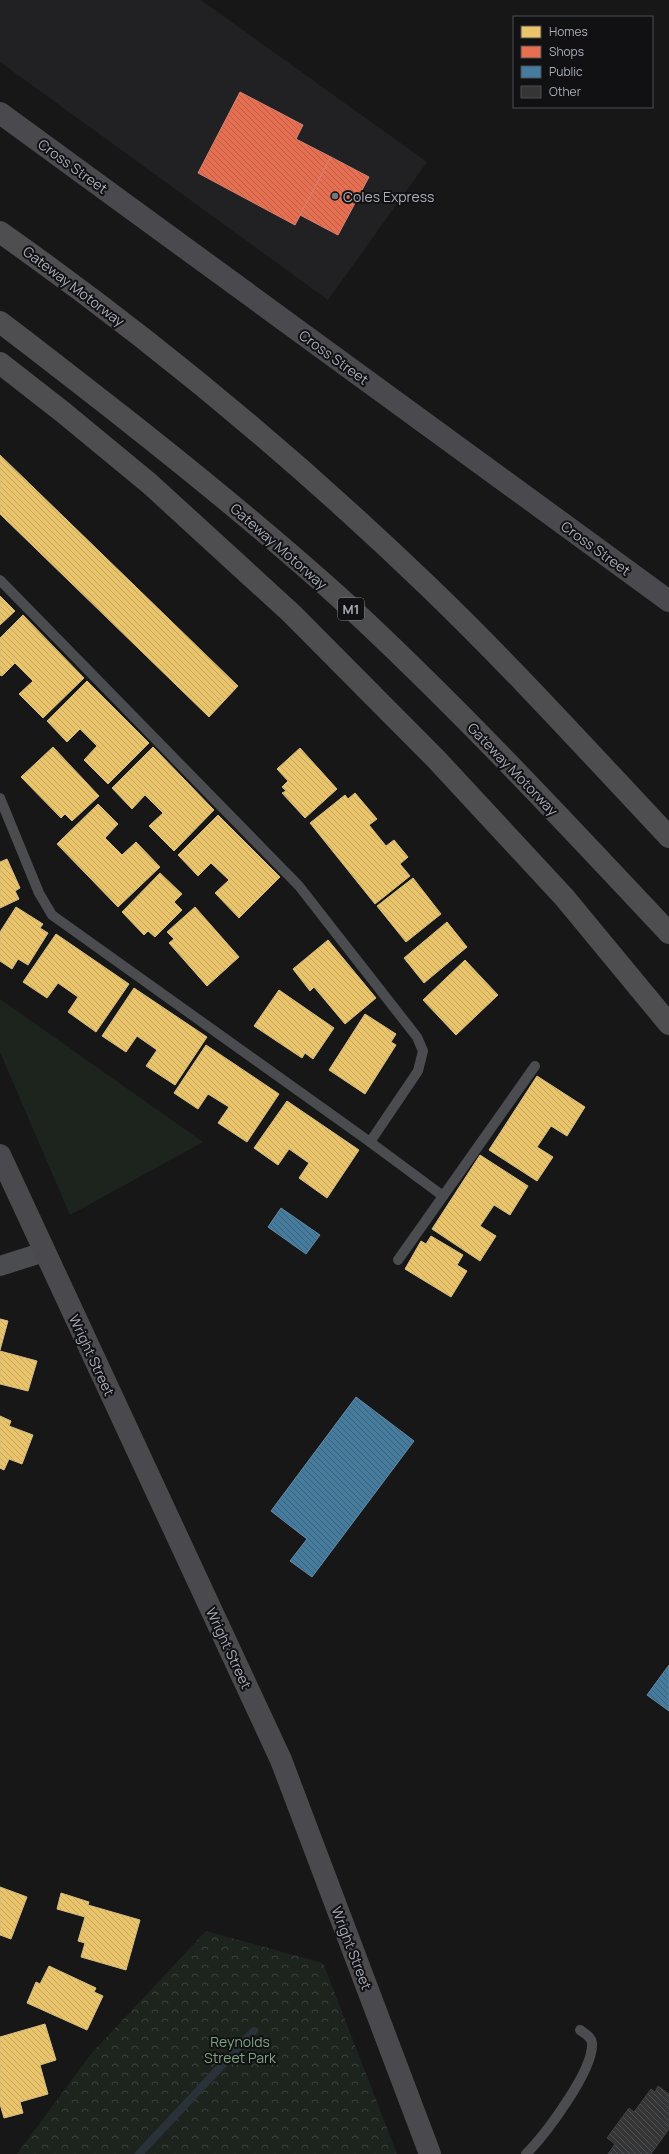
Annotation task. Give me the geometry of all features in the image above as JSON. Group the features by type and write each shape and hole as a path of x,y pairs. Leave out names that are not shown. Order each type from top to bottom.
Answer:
{"highway":[{"name":"Gateway Motorway","path":"0,232 170,359 259,433 345,509 429,588 510,668 669,837"},
{"name":"Gateway Motorway","path":"0,322 178,460 260,528 340,598 417,671 493,747 669,933"},
{"path":"0,363 64,413 150,484 291,613 441,765 564,897 669,1024"}],"street":[{"name":"Cross Street","path":"0,113 669,602"},
{"name":"Wright Street","path":"0,1155 44,1252 169,1516 281,1760 430,2154"},
{"path":"0,1266 44,1252"}],"lane":[{"path":"0,580 299,886 416,1037 423,1051 418,1071 370,1142"},
{"path":"0,798 39,893 52,915 370,1142 443,1196"},
{"path":"398,1260 535,1066"},
{"path":"526,2154 538,2142 585,2072 592,2044 590,2037 580,2030"}],"shaded area":[{"name":"Coles Express","path":"0,0 201,0 427,162 328,300 0,62"}],"green space":[{"path":"0,999 203,1142 70,1215 0,1052"},
{"name":"Reynolds Street Park","path":"206,1931 323,1963 397,2154 17,2154 91,2054"}],"building: Homes":[{"path":"0,455 238,686 209,717 0,514"},
{"path":"0,596 15,611 0,625"},
{"path":"23,615 84,678 43,718 19,694 33,681 15,663 2,676 0,675 0,638"},
{"path":"87,681 149,743 108,784 84,760 97,746 80,729 67,742 47,721"},
{"path":"53,747 99,796 72,821 65,814 61,818 21,777"},
{"path":"153,747 214,810 174,851 149,826 163,813 145,795 132,809 112,788"},
{"path":"300,748 337,789 305,818 282,793 286,791 282,787 288,781 277,769"},
{"path":"355,793 377,819 369,825 386,846 394,840 408,857 400,864 410,876 375,904 310,823 345,795 348,799"},
{"path":"98,804 118,824 105,838 122,855 136,842 160,867 118,907 57,844"},
{"path":"218,815 280,877 239,918 215,893 229,880 211,863 198,876 178,855"},
{"path":"7,859 20,888 15,891 19,899 0,908 0,862"},
{"path":"160,873 182,894 174,902 182,910 155,937 148,931 144,935 122,912"},
{"path":"413,878 441,914 406,942 377,906"},
{"path":"16,907 43,924 40,928 48,933 28,965 18,959 12,969 0,961 0,932"},
{"path":"195,907 239,957 207,986 169,943 174,939 167,932"},
{"path":"447,922 467,947 424,983 404,958"},
{"path":"56,934 129,984 96,1032 68,1012 78,997 58,983 47,998 23,982"},
{"path":"328,940 376,998 345,1024 314,987 310,991 293,969"},
{"path":"465,960 498,995 456,1035 423,1000"},
{"path":"134,988 207,1037 175,1085 146,1066 157,1050 137,1036 126,1052 102,1036"},
{"path":"279,990 334,1028 313,1059 305,1053 302,1058 254,1026"},
{"path":"365,1014 396,1034 391,1042 396,1045 365,1094 329,1070"},
{"path":"206,1045 279,1094 247,1142 218,1123 229,1107 208,1094 198,1109 174,1093"},
{"path":"537,1076 585,1107 567,1136 551,1126 537,1147 553,1157 537,1181 489,1150"},
{"path":"287,1101 359,1150 327,1198 299,1178 309,1163 289,1149 278,1165 254,1148"},
{"path":"480,1155 528,1186 510,1215 494,1205 480,1226 496,1236 480,1261 432,1229"},
{"path":"431,1236 463,1255 457,1265 467,1271 451,1297 405,1269 421,1241 426,1244"},
{"path":"0,1319 8,1321 0,1350"},
{"path":"0,1351 37,1361 28,1391 0,1384"},
{"path":"0,1416 11,1421 9,1426 33,1435 22,1464 9,1459 4,1470 0,1468"},
{"path":"0,1887 27,1897 11,1939 0,1935"},
{"path":"61,1893 89,1902 88,1905 140,1920 126,1970 81,1957 85,1943 78,1941 85,1917 57,1909"},
{"path":"49,1966 96,1988 94,1992 103,1996 87,2030 27,2003 36,1982 40,1984"},
{"path":"45,2024 56,2060 40,2065 48,2094 20,2102 23,2113 4,2118 0,2104 0,2037"}],"building: Shops":[{"path":"240,92 303,125 296,139 331,157 295,225 198,173"},
{"name":"Coles Express","path":"331,157 369,177 338,235 300,215"}],"building: Public":[{"path":"281,1208 320,1235 306,1254 268,1227"},
{"path":"356,1397 414,1441 312,1577 290,1561 307,1539 271,1511"},
{"path":"669,1665 669,1711 647,1695"}],"building: Other":[{"path":"658,2086 669,2094 669,2129 651,2154 608,2154 615,2144 607,2138 629,2108 634,2112 651,2089 655,2092"}],"waterway":[{"path":"139,2154 254,2031"}],"place":[{"name":"Coles Express","path":"335,196"}]}
